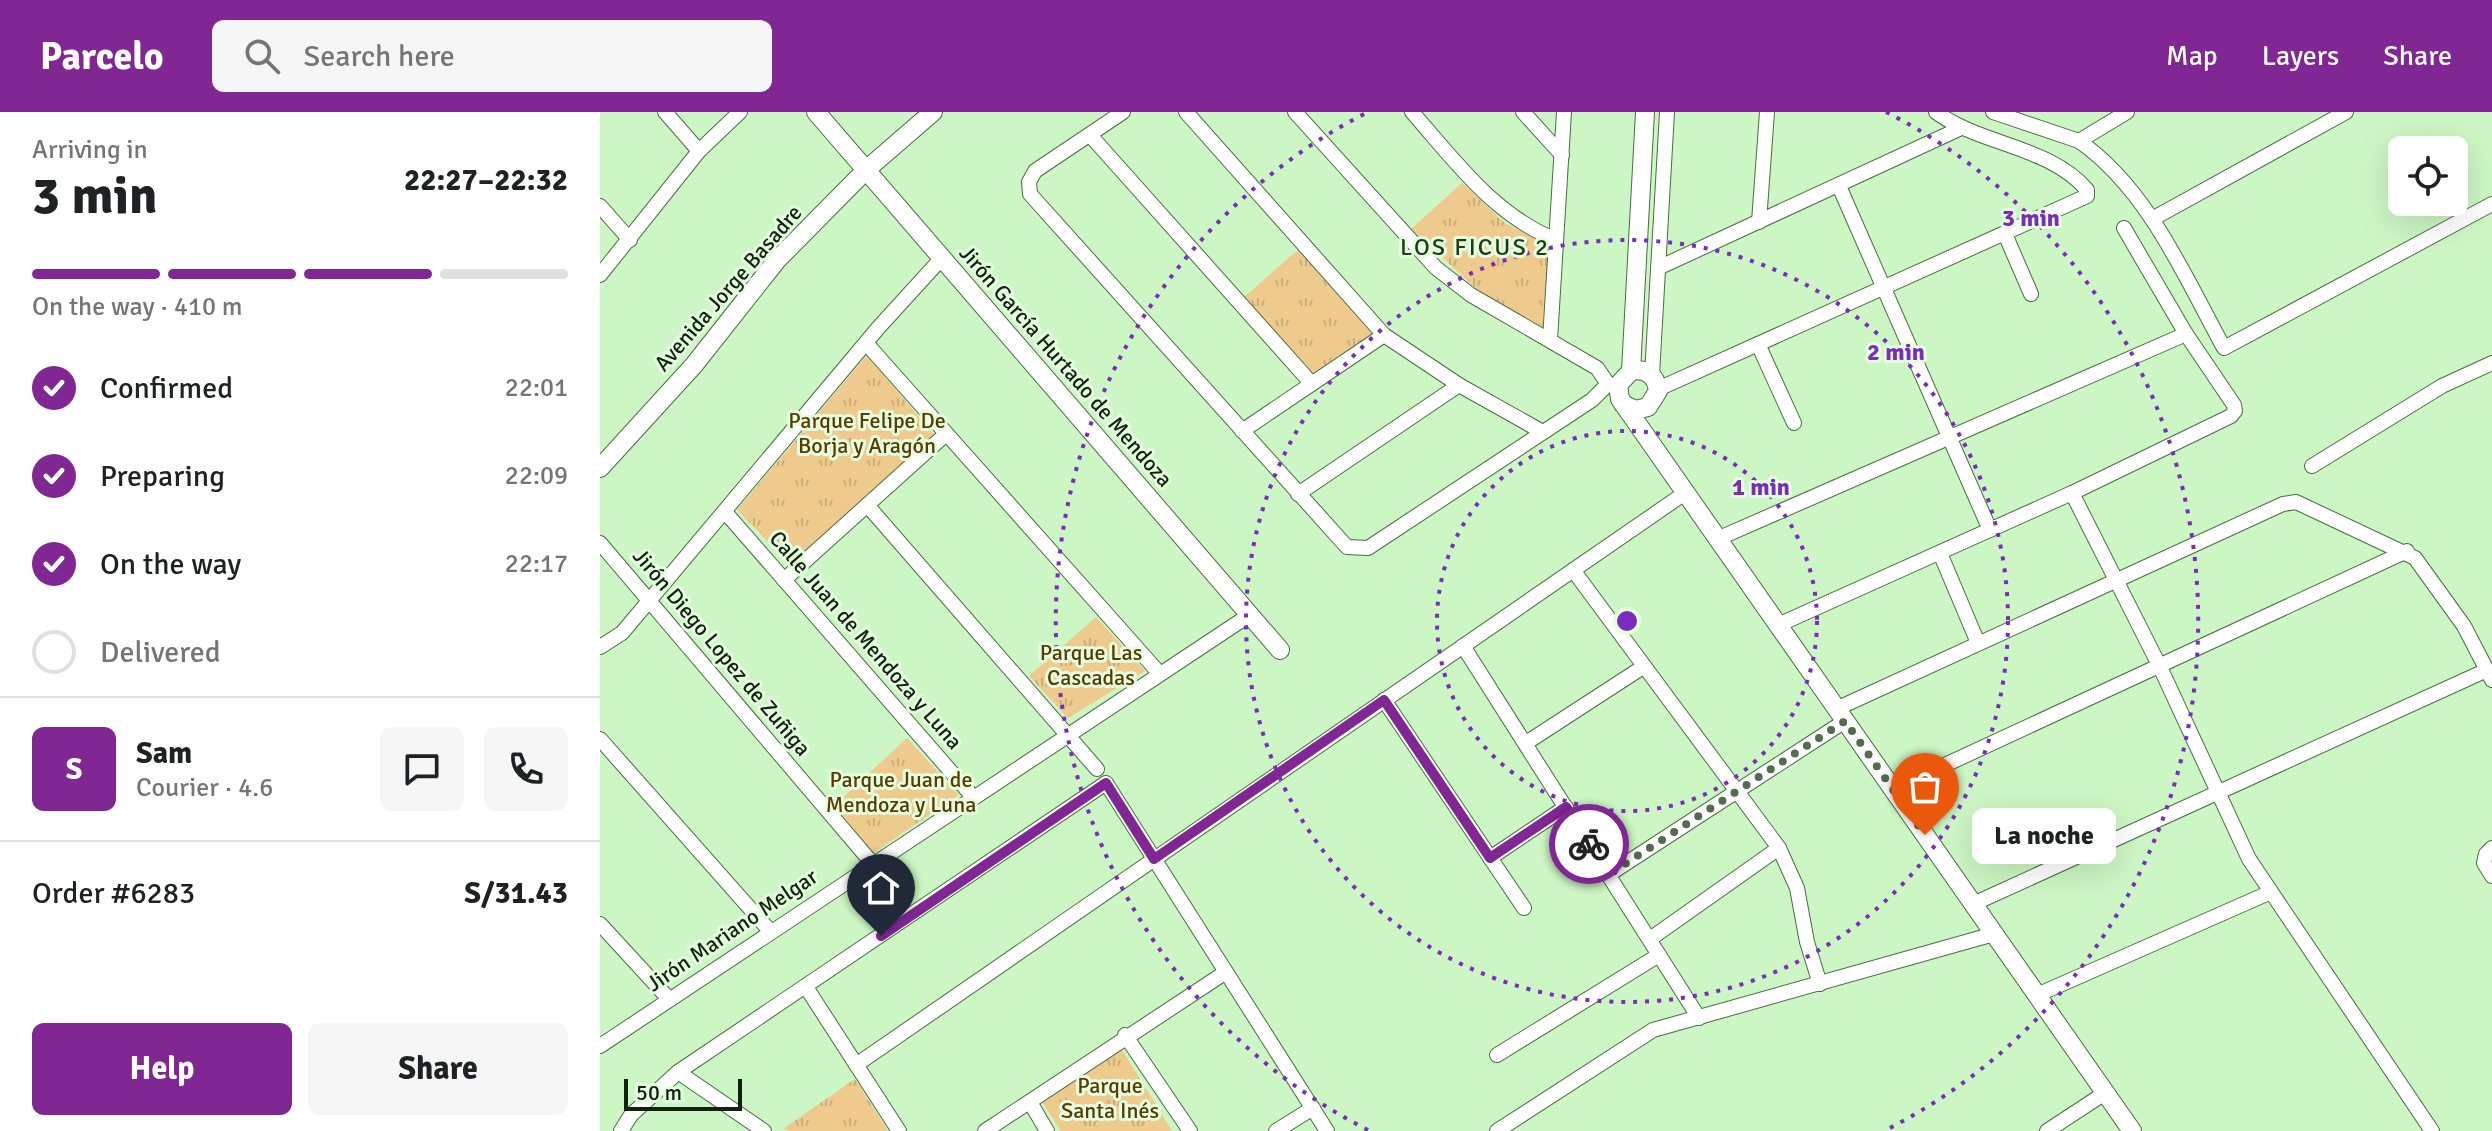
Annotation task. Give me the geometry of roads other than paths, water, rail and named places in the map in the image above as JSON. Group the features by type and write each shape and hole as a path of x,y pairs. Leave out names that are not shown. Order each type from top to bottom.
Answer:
{"street":[{"path":"665,112 699,151"},
{"path":"600,275 699,151 740,112"},
{"name":"Jirón García Hurtado de Mendoza","path":"816,112 1280,650"},
{"name":"Avenida Jorge Basadre","path":"600,468 694,365 777,260 866,170 933,112"},
{"path":"1123,112 1035,171 1029,182 1030,194 1341,543 1361,550 1592,400 1631,371 1644,371 1653,390"},
{"path":"1186,112 1384,335 1459,385 1541,431"},
{"path":"1295,112 1436,268 1471,295 1597,368 1613,385 1623,404 2132,1131"},
{"path":"1412,112 1503,210 1532,230 1556,240"},
{"path":"1523,112 1562,155"},
{"path":"1550,340 1564,112"},
{"path":"1631,371 1645,112"},
{"path":"1649,440 1667,112"},
{"path":"1759,222 1767,112"},
{"path":"1623,404 1635,410 1653,390 2082,202 2087,190 2077,178 2007,143 1959,129 1936,112"},
{"path":"1993,112 2079,141 2094,151 2152,219 2224,348 2492,204"},
{"path":"2079,141 2127,112"},
{"path":"2152,219 2346,112"},
{"path":"1658,268 1959,129"},
{"path":"1090,135 1312,384"},
{"path":"1839,186 1990,530"},
{"path":"600,206 630,240"},
{"path":"1778,625 2072,493 2231,416 2235,411 2124,228"},
{"path":"2005,234 2031,294"},
{"path":"600,647 622,633 866,343 941,259"},
{"path":"1717,539 2186,334"},
{"path":"1242,431 1384,335"},
{"path":"866,343 1160,674"},
{"path":"1758,344 1794,423"},
{"path":"2312,466 2442,386 2492,363"},
{"path":"1298,494 1459,385"},
{"path":"784,580 946,434"},
{"path":"856,1065 1685,493"},
{"path":"2072,493 2160,667 2249,859 2432,1131"},
{"path":"1608,875 1735,792 1841,715 1978,643 2283,504 2296,502 2407,551 2464,626 2490,675 2218,791 1973,904"},
{"path":"867,505 1097,769"},
{"name":"Calle Juan de Mendoza y Luna","path":"726,513 973,797"},
{"name":"Jirón Diego Lopez de Zuñiga","path":"600,543 872,863"},
{"path":"1893,789 2407,551"},
{"path":"1940,553 1978,643"},
{"path":"1573,570 1779,848 1797,888 1807,942 1820,984"},
{"name":"Jirón Mariano Melgar","path":"600,1046 1251,614"},
{"path":"1463,646 1699,1018"},
{"path":"1526,743 1643,667"},
{"path":"1384,700 1524,908"},
{"path":"600,739 770,931"},
{"path":"621,1131 631,1115 678,1072 1106,783 1327,1131"},
{"path":"1490,858 1566,807"},
{"path":"1650,939 1779,848"},
{"path":"2492,848 2484,863 2492,876"},
{"path":"2037,995 2271,892"},
{"path":"600,924 669,999"},
{"path":"1497,1131 1644,1034 1994,934"},
{"path":"1497,1055 1659,955"},
{"path":"985,1131 1125,1035 1226,972"},
{"path":"806,987 899,1131"},
{"path":"1125,1035 1190,1131"},
{"path":"678,1072 764,1131"},
{"path":"2047,1131 2105,1093"},
{"path":"1030,1102 1047,1131"},
{"path":"1276,1131 1313,1108"}],"place":[{"name":"La noche","path":"1925,835"}],"district":[{"name":"LOS FICUS 2","path":"1475,247"}],"park label":[{"name":"Parque Felipe De Borja y Aragón","path":"867,432"},
{"name":"Parque Las Cascadas","path":"1091,664"},
{"name":"Parque Juan de Mendoza y Luna","path":"901,792"},
{"name":"Parque Santa Inés","path":"1110,1098"}]}
